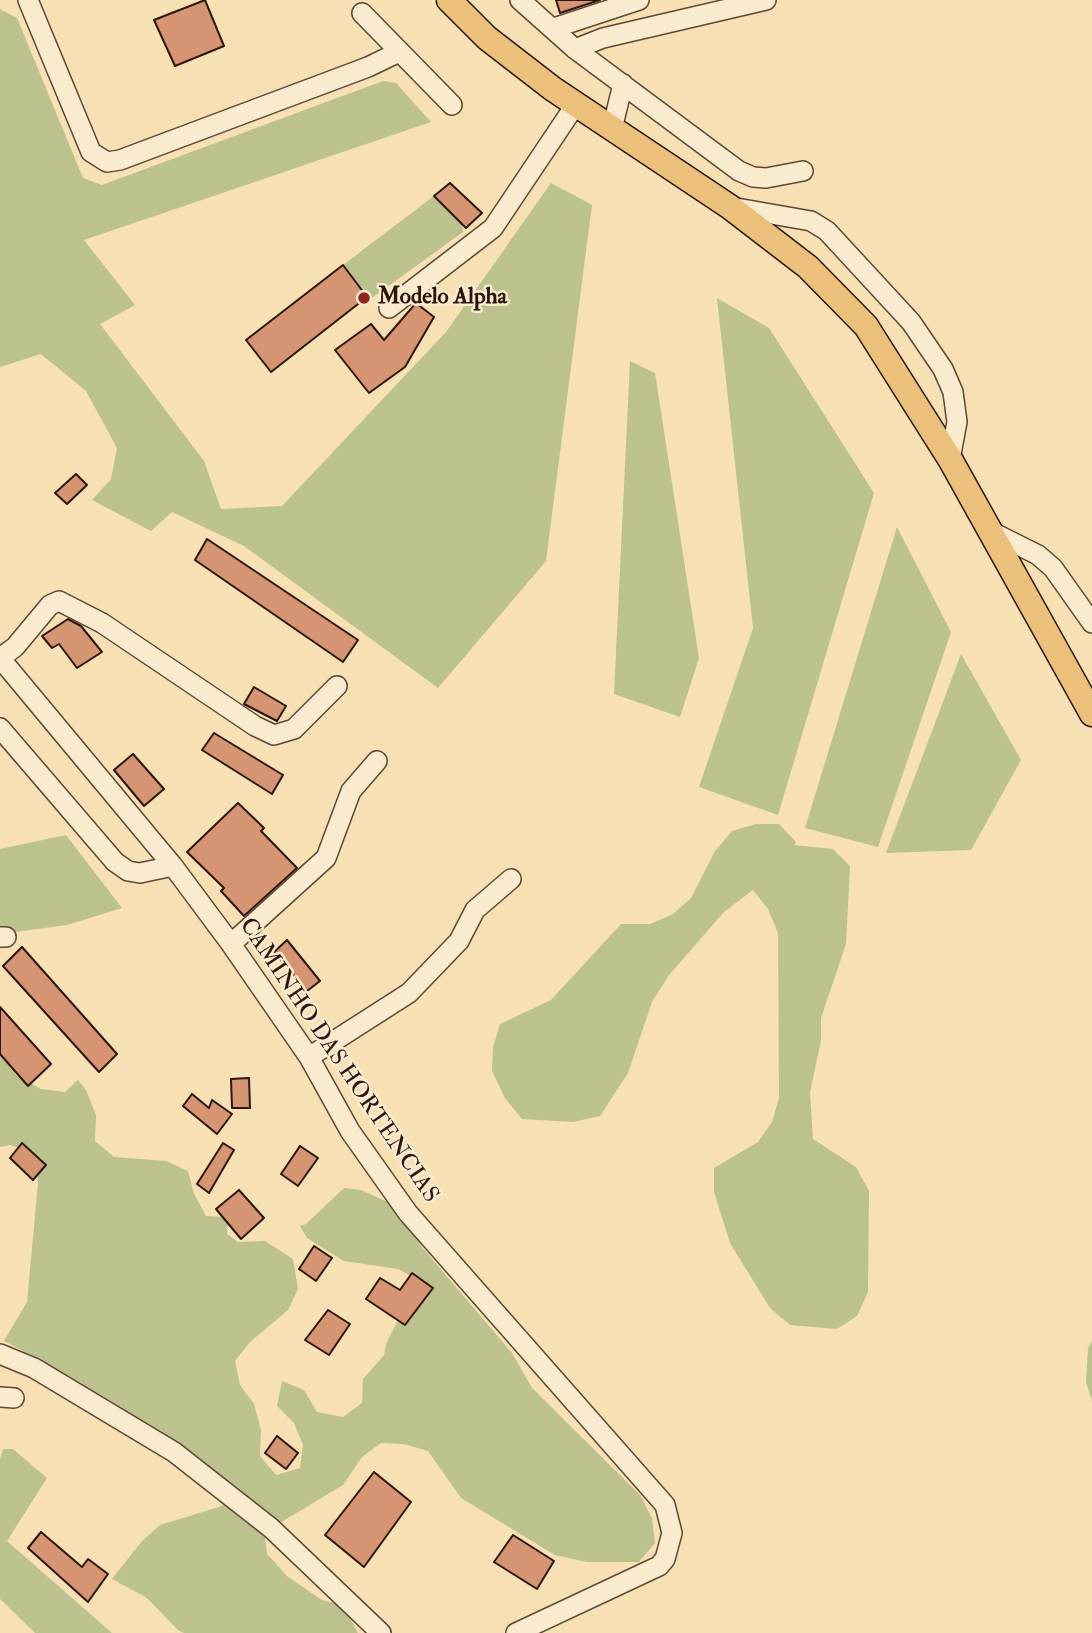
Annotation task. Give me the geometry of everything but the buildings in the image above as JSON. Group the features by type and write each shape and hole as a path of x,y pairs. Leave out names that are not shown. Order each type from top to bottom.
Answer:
{"main road":[{"path":"449,0 487,38 576,104 730,207 807,267 866,326 950,459 1092,714"}],"street":[{"path":"28,0 91,152 107,162 120,160 397,53"},
{"path":"520,0 575,49 739,171 753,177 766,178 803,171"},
{"path":"554,28 639,0"},
{"path":"575,49 615,36 766,0"},
{"path":"362,13 397,53 452,106"},
{"path":"612,129 624,84"},
{"path":"389,308 493,228 576,104"},
{"path":"730,207 811,221 827,232 911,322 943,369 953,392 957,422 950,459"},
{"path":"992,532 1038,555 1053,568 1092,623"},
{"path":"0,658 15,647 50,605 60,601 102,623 255,726 274,735 294,729 337,686"},
{"name":"CAMINHO DAS HORTENCIAS","path":"0,658 173,866 231,944 309,1057 350,1131 408,1213 664,1505 672,1533 665,1559 659,1566 516,1633"},
{"path":"0,728 115,862 128,871 139,873 173,866"},
{"path":"231,944 326,858 351,791 376,761"},
{"path":"309,1057 409,993 443,961 459,941 475,910 511,879"},
{"path":"0,1354 34,1368 174,1452 271,1528 382,1633"}],"green space":[{"path":"0,9 17,18 83,178 102,185 383,81 396,83 431,122 84,240 135,305 100,324 204,461 221,509 282,506 446,332 551,183 592,205 546,561 438,688 244,546 172,512 151,531 92,500 111,479 117,448 86,391 41,354 0,367"},
{"path":"434,196 462,224 463,232 369,300 343,265"},
{"path":"717,298 769,328 874,493 778,815 699,787 753,628"},
{"path":"630,361 655,373 699,658 680,717 614,694"},
{"path":"897,527 951,632 878,847 805,828"},
{"path":"961,654 1021,760 971,850 886,853"},
{"path":"756,824 779,824 796,842 794,845 833,849 850,866 846,944 821,1018 821,1041 810,1092 813,1139 856,1167 869,1191 868,1292 857,1316 837,1329 790,1325 770,1308 730,1243 714,1192 714,1168 758,1142 772,1122 779,1098 778,933 768,909 753,890 724,912 669,975 652,1002 628,1073 600,1116 573,1122 522,1119 505,1098 492,1071 493,1047 500,1024 551,1000 621,924 650,924 673,914 691,898 715,851 732,831"},
{"path":"66,835 122,908 67,925 0,934 0,849"},
{"path":"0,1043 16,1075 41,1089 65,1092 78,1080 86,1090 96,1115 95,1141 114,1157 166,1161 188,1171 194,1194 206,1216 228,1217 227,1234 238,1242 265,1241 293,1259 298,1289 288,1310 250,1342 235,1361 240,1385 254,1404 261,1430 260,1456 276,1475 300,1468 303,1445 294,1423 277,1406 282,1381 304,1390 317,1412 343,1417 362,1403 363,1379 384,1355 386,1344 401,1314 412,1314 425,1299 426,1284 398,1269 344,1261 307,1238 300,1226 306,1224 344,1188 361,1190 399,1207 421,1246 512,1353 532,1388 640,1495 652,1518 655,1543 639,1562 587,1562 555,1555 461,1498 428,1451 404,1444 381,1443 362,1457 343,1485 273,1527 265,1538 267,1554 288,1577 322,1600 343,1605 358,1633 184,1633 178,1630 147,1598 112,1579 142,1541 160,1525 222,1506 225,1499 120,1410 50,1365 4,1341 27,1302 38,1183 36,1162 28,1151 10,1145 0,1147"},
{"path":"1092,1341 1092,1401 1086,1382 1088,1348"},
{"path":"3,1449 13,1449 47,1478 7,1541 112,1633 35,1633 0,1599 0,1459"}],"place":[{"name":"Modelo Alpha","path":"364,298"}]}
